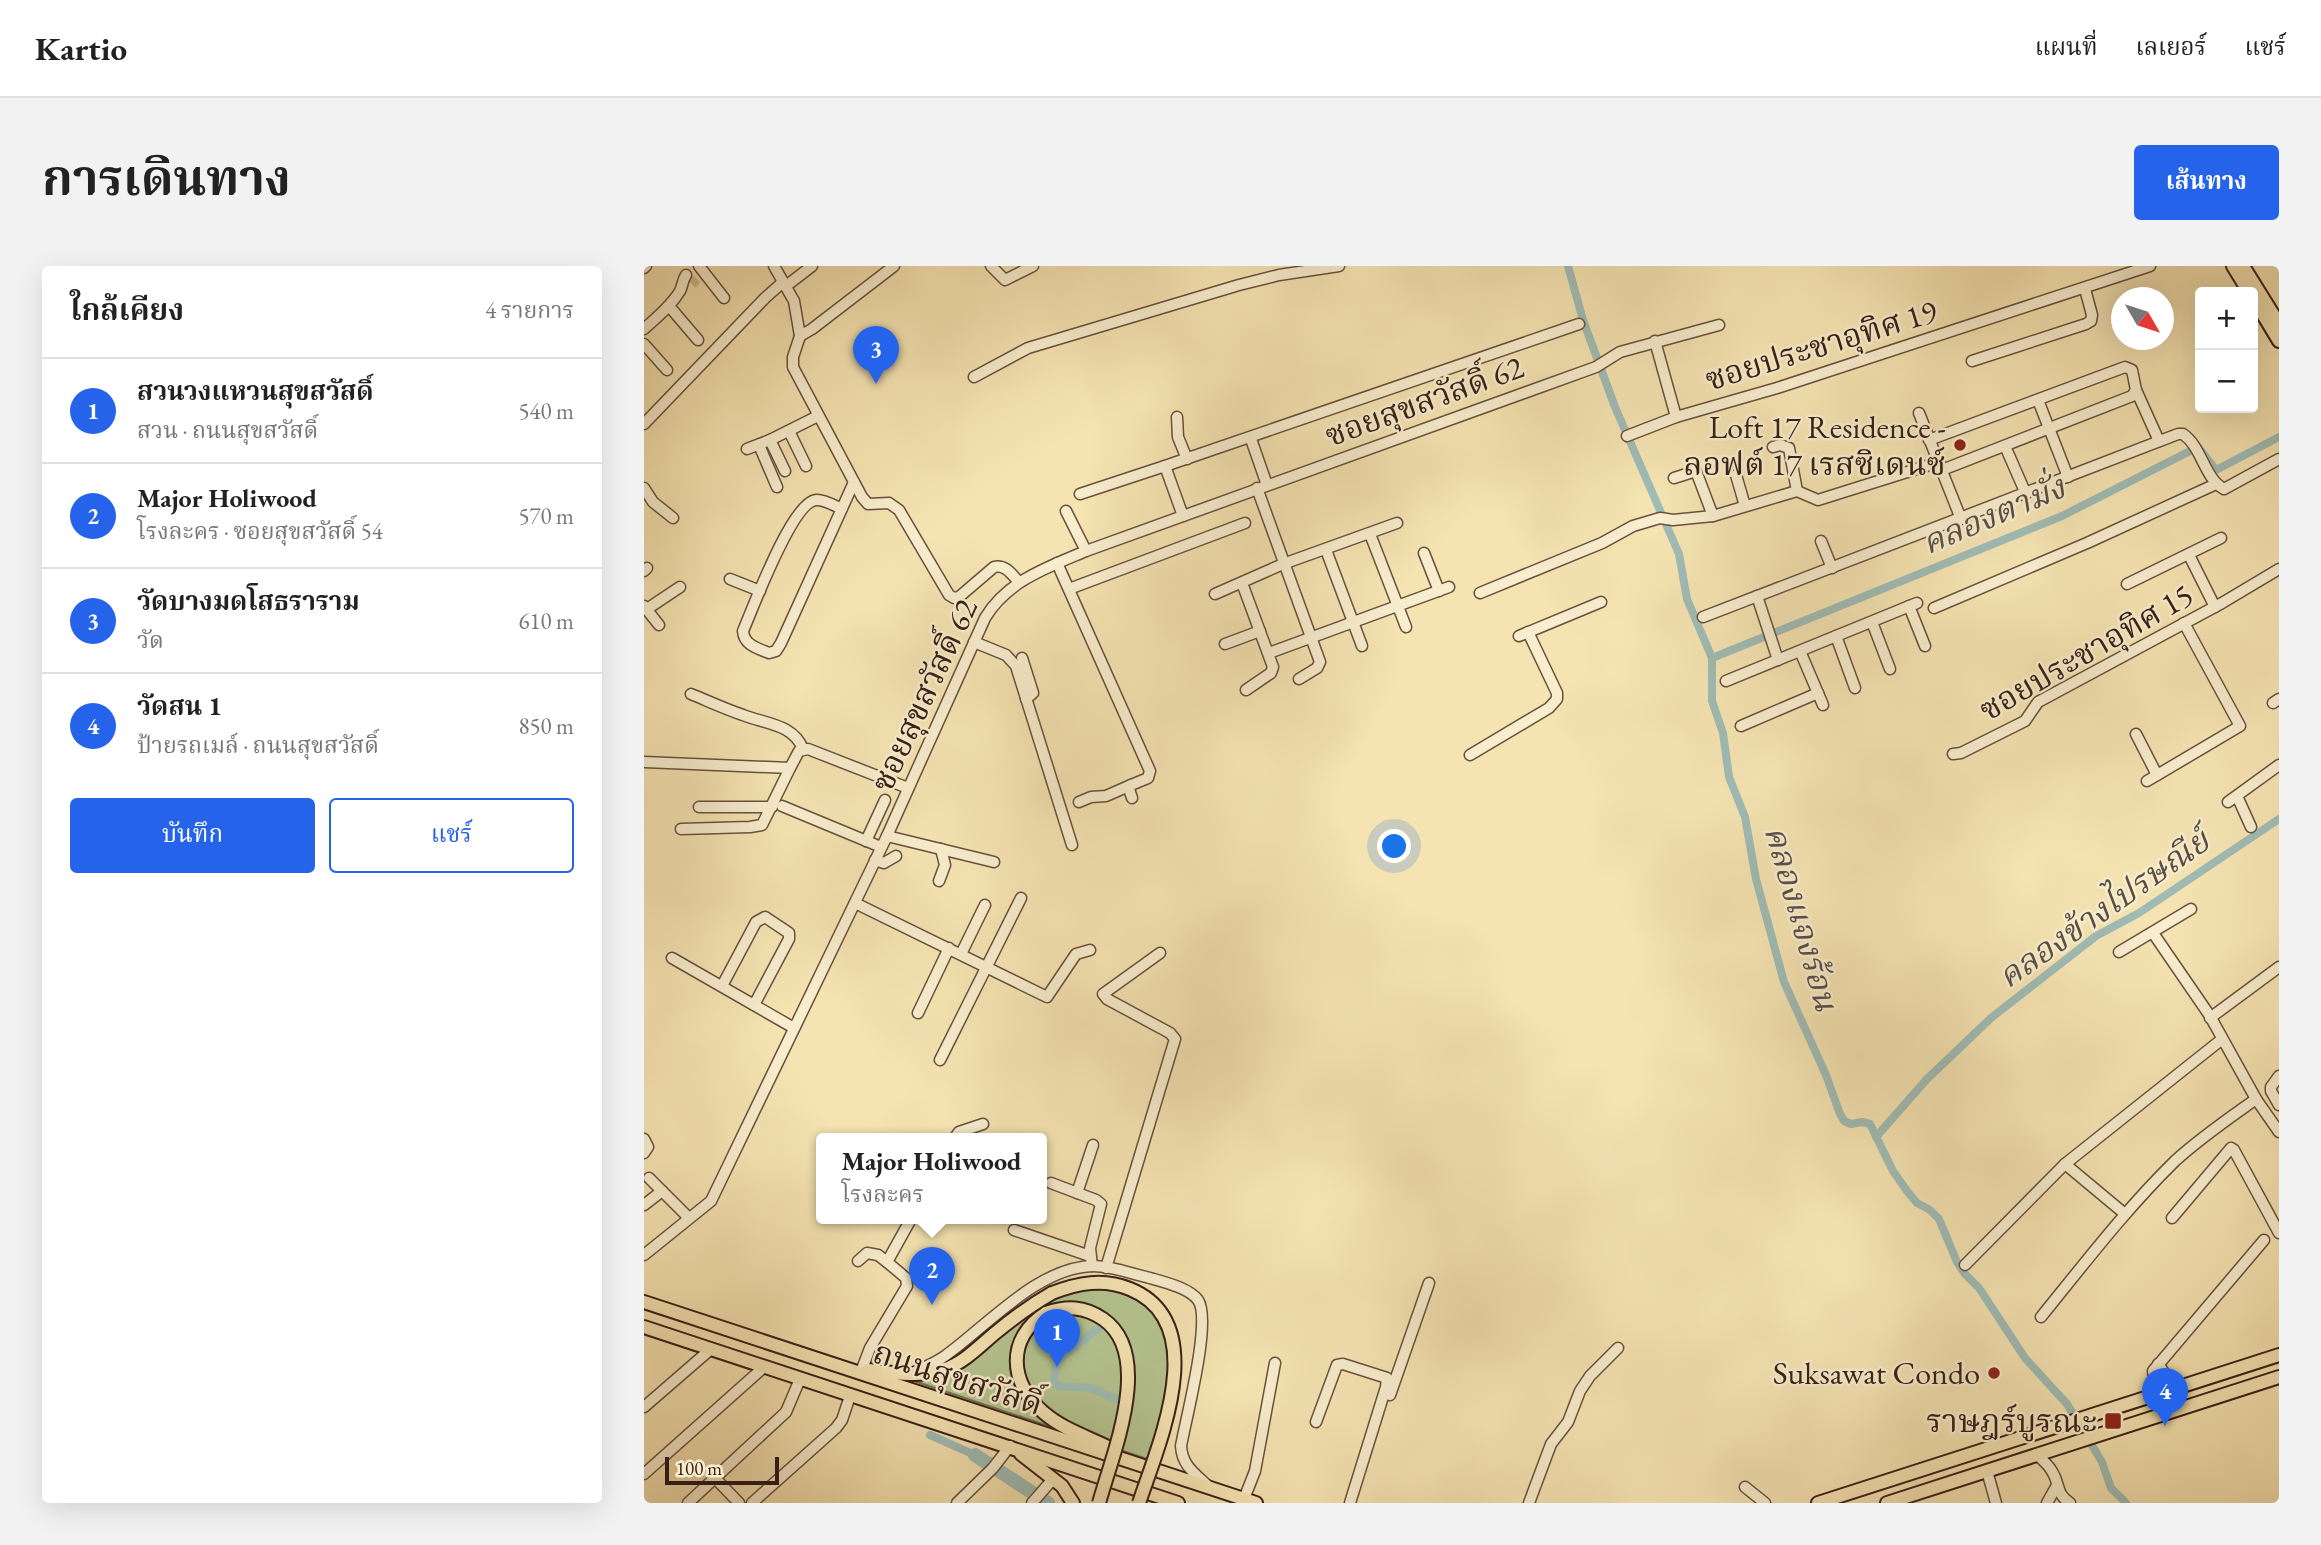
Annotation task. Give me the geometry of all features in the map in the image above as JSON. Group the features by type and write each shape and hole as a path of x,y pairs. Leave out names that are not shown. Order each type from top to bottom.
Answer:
{"main road":[{"path":"2233,266 2246,287"},
{"path":"2244,266 2279,324"},
{"path":"2258,306 2279,341"},
{"path":"840,1367 930,1373 957,1363 1019,1314 1066,1287 1094,1282 1123,1286 1138,1292 1150,1301 1167,1326 1175,1359 1172,1396 1139,1503"},
{"name":"ถนนสุขสวัสดิ์","path":"644,1302 1250,1501"},
{"path":"1099,1503 1125,1407 1128,1387 1124,1350 1117,1334 1107,1322 1087,1310 1073,1307 1046,1313 1028,1328 1017,1349 1016,1367 1032,1401 1057,1422 1144,1466"},
{"name":"ถนนสุขสวัสดิ์","path":"644,1327 1178,1503"},
{"path":"1818,1503 2279,1355"},
{"path":"800,1379 807,1356"},
{"path":"1892,1502 2279,1377"},
{"path":"1011,1446 1053,1479 1069,1494 1073,1503"}],"street":[{"path":"774,266 794,301 800,336 793,357 793,367 868,504 889,503 899,510 949,596 959,597 1000,565 1019,582"},
{"path":"644,424 765,298 812,266"},
{"path":"800,336 894,266"},
{"path":"991,266 1005,280 1032,266"},
{"path":"974,377 1028,348 1239,285 1279,275 1339,266"},
{"name":"ซอยประชาอุทิศ 19","path":"1627,436 1676,417 1777,388 2085,289 2121,271 2150,266"},
{"path":"644,328 669,306 695,274 724,298"},
{"path":"1972,361 2091,321 2085,289"},
{"path":"669,306 698,340"},
{"path":"1080,494 1579,324"},
{"name":"ซอยสุขสวัสดิ์ 62","path":"644,1255 711,1201 887,836 974,642 992,606 1004,593 1019,582 1086,551 1596,367 1620,352 1719,325"},
{"path":"1655,341 1676,417"},
{"path":"644,344 667,370"},
{"path":"1930,440 2125,367 2132,370 2136,390 2159,441"},
{"path":"1480,593 1602,543 1633,526 1660,518 1674,520 1713,516 1797,491 1818,500 2004,446 2132,396 2136,390"},
{"path":"2038,400 2068,477"},
{"path":"1919,413 1961,519"},
{"path":"747,449 818,416"},
{"path":"1177,417 1178,437 1187,459"},
{"path":"789,431 806,466"},
{"path":"1703,617 2178,434 2183,434 2195,447 2216,484 2222,488 2278,463"},
{"path":"770,440 785,471"},
{"path":"1252,442 1283,564 1320,662 1317,668 1299,679"},
{"path":"1773,447 1780,444 1790,448 1797,491"},
{"path":"759,445 777,487"},
{"path":"2004,446 2026,494"},
{"path":"1165,466 1182,516"},
{"path":"1674,478 1696,471 1713,516"},
{"path":"1736,475 1745,506"},
{"path":"842,509 813,500 790,525 743,631 747,643 769,653 776,651 781,643 842,509 854,482"},
{"path":"1934,608 2216,484"},
{"path":"644,488 653,502 673,518"},
{"path":"1066,511 1086,551"},
{"path":"1069,589 1245,523"},
{"path":"1214,594 1283,564 1397,523"},
{"path":"1370,534 1405,627"},
{"path":"2127,584 2221,538"},
{"path":"1821,541 1832,568"},
{"path":"1326,550 1362,646"},
{"path":"1269,653 1444,589 1424,553"},
{"path":"2189,555 2215,607"},
{"path":"1057,563 1150,771 1148,778 1106,796 1091,797 1079,802"},
{"name":"ซอยประชาอุทิศ 15","path":"1953,754 1961,753 2025,721 2038,702 2215,607 2279,569"},
{"path":"730,579 761,591"},
{"path":"1242,583 1273,670 1246,690"},
{"path":"659,625 645,608 680,587"},
{"path":"1757,596 1778,660"},
{"path":"1470,754 1549,708 1557,699 1557,693 1524,634 1601,602"},
{"path":"1726,681 1913,605 1925,646"},
{"path":"1872,622 1890,669"},
{"path":"2147,781 2240,726 2184,622"},
{"path":"1225,644 1261,631"},
{"path":"1836,636 1855,688"},
{"path":"974,642 1006,654 1012,660 1072,845"},
{"path":"1800,651 1823,705"},
{"path":"1022,658 1033,690 1032,696 1026,699"},
{"path":"1741,726 1818,693"},
{"path":"691,694 744,716 784,727 799,738 803,749 908,788"},
{"path":"2136,734 2157,775"},
{"path":"681,830 762,825 777,807 790,768 799,751 803,749"},
{"path":"644,762 790,768"},
{"path":"2251,827 2232,799 2279,765"},
{"path":"1131,785 1129,789 1132,798"},
{"path":"866,841 885,800"},
{"path":"699,807 777,807 881,848"},
{"path":"887,836 994,862"},
{"path":"939,881 945,865 941,849"},
{"path":"875,860 884,863 896,856"},
{"path":"940,1060 1021,898"},
{"path":"855,903 1047,997 1076,954 1090,950"},
{"path":"961,954 985,905"},
{"path":"2119,952 2191,909"},
{"path":"722,986 756,922 765,917 789,933 789,939 754,1005"},
{"path":"2153,933 2210,1018 2256,1099 2279,1132"},
{"path":"918,1013 949,948"},
{"path":"1106,1268 1175,1039 1170,1033 1107,999 1103,994 1160,953"},
{"path":"673,958 794,1028"},
{"path":"2210,1018 2279,967"},
{"path":"1965,1265 2065,1164 2221,1040"},
{"path":"2267,1114 2279,1106 2271,1091 2279,1076"},
{"path":"2041,1317 2125,1214 2191,1147 2256,1099"},
{"path":"958,1133 983,1124"},
{"path":"644,1139 648,1147 644,1153"},
{"path":"1077,1193 1093,1145"},
{"path":"2172,1218 2231,1148 2279,1233"},
{"path":"2065,1164 2125,1214"},
{"path":"649,1178 689,1218"},
{"path":"1051,1183 1101,1204 1091,1261"},
{"path":"644,1205 662,1191"},
{"path":"887,1262 908,1224"},
{"path":"1014,1230 1106,1268 1175,1287 1189,1293 1200,1303 1204,1324 1203,1339 1181,1446 1186,1466 1210,1488"},
{"path":"2163,1392 2153,1375 2158,1364 2264,1240"},
{"path":"858,1261 867,1253 878,1255 908,1282 865,1358 862,1369"},
{"path":"912,1373 943,1357 1021,1296 1047,1280 1091,1261"},
{"path":"1352,1503 1429,1283"},
{"path":"1529,1503 1551,1444 1567,1422 1580,1391 1590,1376 1618,1348"},
{"path":"644,1407 711,1349"},
{"path":"1250,1501 1275,1363"},
{"path":"1316,1422 1337,1365 1343,1364 1387,1378 1352,1503"},
{"path":"644,1474 764,1367"},
{"path":"688,1503 786,1412 800,1379"},
{"path":"752,1503 836,1428 842,1420 850,1396"},
{"path":"957,1503 1011,1446"},
{"path":"2037,1454 2055,1477 2056,1487 2063,1499 2070,1503"},
{"path":"1987,1471 1996,1503"},
{"path":"715,1478 739,1503"},
{"path":"1036,1498 1053,1479"},
{"path":"1745,1487 1765,1503"},
{"path":"2047,1503 2056,1487"}],"green space":[{"path":"1064,1287 1139,1290 1169,1327 1174,1384 1153,1461 914,1381 969,1354"}],"waterway":[{"name":"คลองแจงร้อน","path":"1568,266 1583,320 1615,407 1679,554 1687,599 1712,658 1712,701 1723,733 1729,777 1745,817 1756,879 1784,982 1826,1075 1840,1114 1844,1121 1851,1124 1870,1124 1893,1171 1917,1203 1939,1219 1957,1262 1979,1288 2025,1358 2067,1404 2102,1462 2111,1488 2126,1503"},
{"name":"คลองตามั่ง","path":"1712,658 2062,516 2198,447 2216,470 2279,437"},
{"name":"คลองข้างไปรษณีย์","path":"1876,1137 1927,1079 1991,1018 2096,936 2139,913 2279,819"},
{"path":"1098,1329 1057,1361 1054,1379 1058,1386 1091,1388 1116,1399"},
{"name":"คลองแจงร้อน","path":"930,1435 975,1455"},
{"name":"คลองแจงร้อน","path":"975,1455 1048,1503"}],"tunnel":[{"path":"692,284 697,279"}],"place":[{"name":"วัดบางมดโสธราราม","path":"876,384"},
{"name":"Loft 17 Residence - ลอฟต์ 17 เรสซิเดนซ์","path":"1960,445"},
{"name":"Major Holiwood","path":"932,1305"},
{"name":"สวนวงแหวนสุขสวัสดิ์","path":"1057,1367"},
{"name":"Suksawat Condo","path":"1994,1373"},
{"name":"ราษฎร์บูรณะ","path":"2113,1421"},
{"name":"วัดสน 1","path":"2165,1426"}]}
